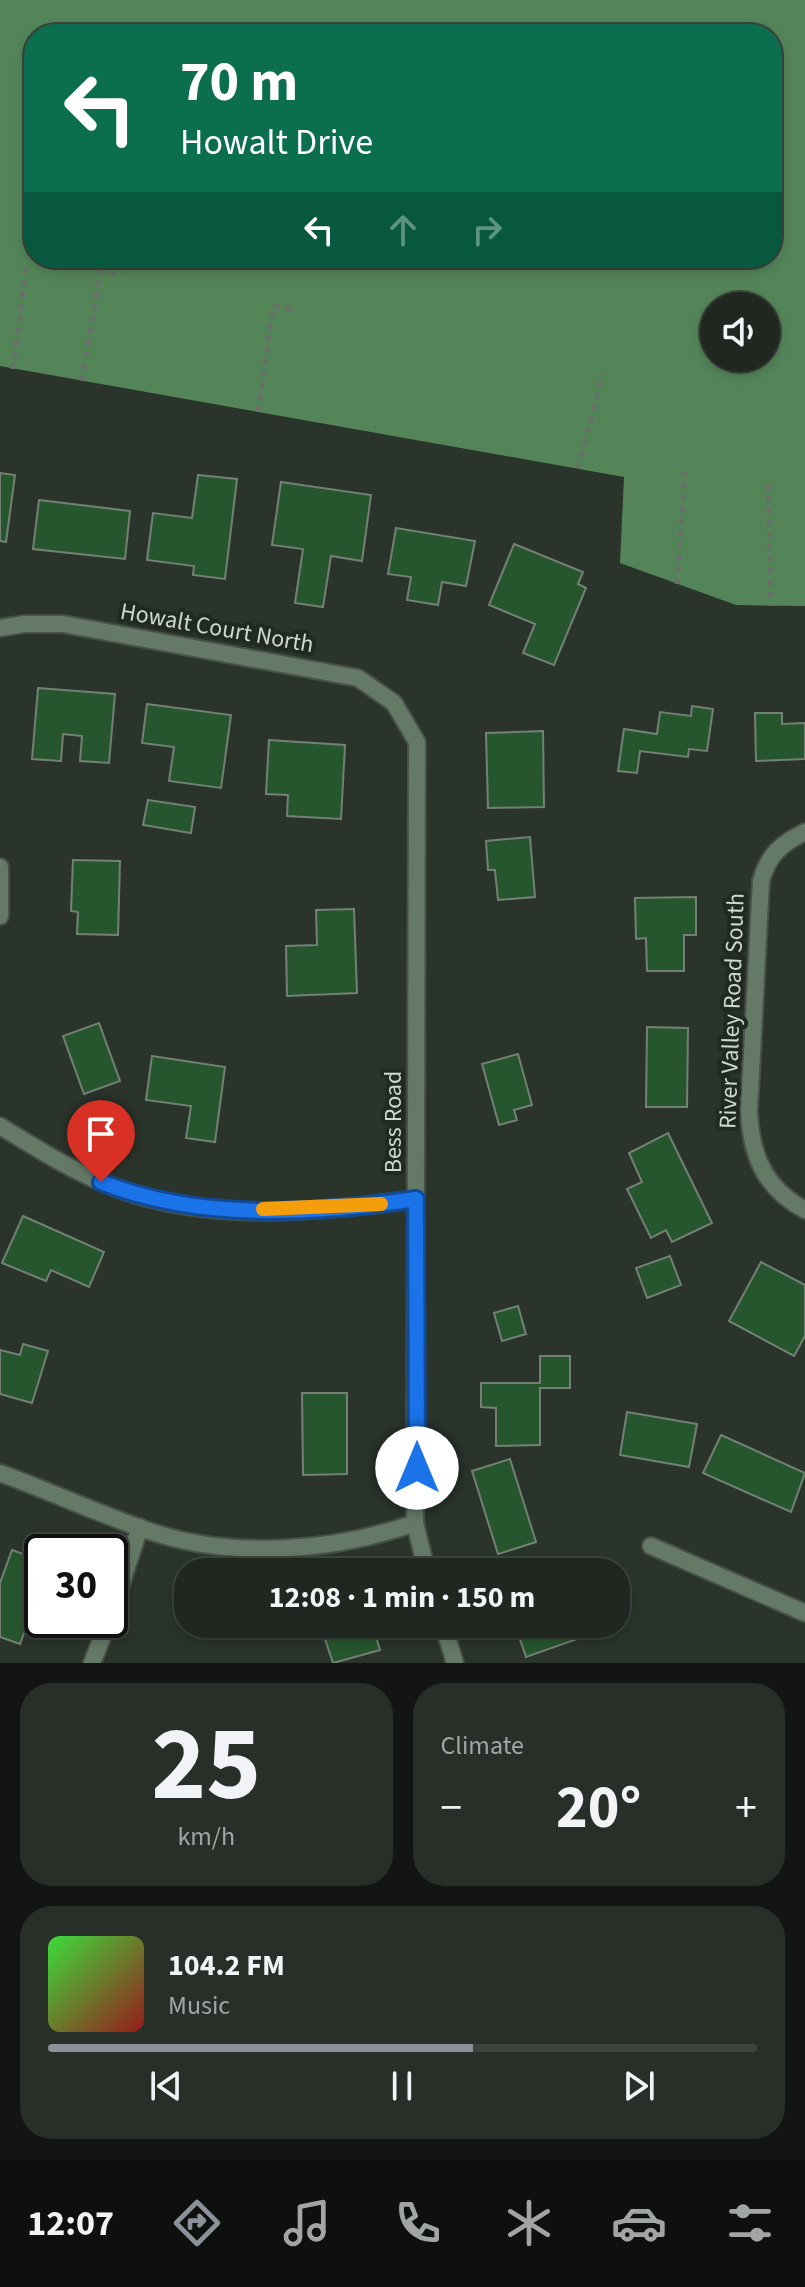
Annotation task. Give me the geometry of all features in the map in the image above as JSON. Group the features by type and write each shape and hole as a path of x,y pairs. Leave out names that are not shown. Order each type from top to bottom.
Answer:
{"street":[{"name":"Howalt Court North","path":"0,628 24,624 63,624 358,678 394,703 408,722"},
{"name":"Bess Road","path":"408,722 420,759 415,1523 424,1558"},
{"name":"River Valley Road South","path":"805,832 780,845 765,867 761,881 750,1143 758,1164 773,1186 805,1210"},
{"path":"0,867 0,916"},
{"path":"0,1126 101,1182 174,1202 226,1209 304,1210 416,1199"},
{"path":"0,1473 140,1527 193,1542 273,1549 378,1534 415,1523"},
{"path":"128,1564 140,1527"},
{"path":"651,1546 805,1613"},
{"path":"92,1663 102,1638"},
{"path":"447,1638 455,1663"}],"path":[{"path":"13,369 26,268"},
{"path":"82,381 100,272 122,275"},
{"path":"258,412 273,306 298,310"},
{"path":"578,468 603,374"},
{"path":"677,584 685,472"},
{"path":"768,484 771,606"}],"shaded area":[{"path":"0,0 805,0 805,606 736,605 620,563 624,477 0,366"}],"building":[{"path":"0,473 15,475 6,542 0,541"},
{"path":"198,475 237,479 225,579 193,575 194,566 147,560 153,513 192,518"},
{"path":"281,482 371,495 362,561 331,556 323,607 295,603 303,549 272,545"},
{"path":"39,500 130,511 125,559 33,549"},
{"path":"396,528 475,541 466,586 442,582 438,605 407,600 411,577 388,574"},
{"path":"514,544 583,572 578,584 586,588 554,665 523,653 535,624 489,605"},
{"path":"38,688 115,694 109,763 80,761 82,736 63,734 61,761 32,759"},
{"path":"147,704 231,715 221,788 169,781 174,747 142,743"},
{"path":"692,706 713,709 707,751 689,749 688,757 640,751 637,773 618,771 624,729 657,734 660,712 691,716"},
{"path":"755,713 782,713 782,724 805,723 805,759 756,761"},
{"path":"543,731 544,807 488,808 486,733"},
{"path":"269,740 345,745 341,819 287,816 288,795 266,794"},
{"path":"148,800 195,807 191,833 143,825"},
{"path":"530,837 535,897 498,900 495,870 488,870 486,841"},
{"path":"73,860 120,861 118,935 77,934 78,912 71,911"},
{"path":"696,897 696,935 684,935 684,971 647,971 646,938 636,939 635,898"},
{"path":"354,909 357,993 287,996 286,946 317,945 316,910"},
{"path":"99,1023 120,1081 84,1094 63,1036"},
{"path":"647,1027 688,1028 687,1107 646,1107"},
{"path":"518,1054 532,1105 514,1110 517,1120 499,1125 482,1064"},
{"path":"152,1056 225,1067 215,1142 186,1138 191,1106 146,1100"},
{"path":"668,1133 712,1223 672,1242 666,1230 651,1238 627,1189 642,1182 629,1153"},
{"path":"23,1216 104,1252 89,1287 51,1270 46,1281 2,1263"},
{"path":"670,1256 681,1285 647,1298 636,1268"},
{"path":"761,1262 805,1285 805,1336 794,1356 729,1321"},
{"path":"518,1306 526,1334 502,1341 494,1313"},
{"path":"23,1344 48,1351 32,1403 0,1394 0,1350 20,1355"},
{"path":"540,1356 570,1356 570,1388 540,1388 540,1445 496,1446 496,1408 481,1407 481,1383 540,1383"},
{"path":"302,1393 347,1393 347,1474 303,1475"},
{"path":"627,1412 697,1424 689,1467 620,1455"},
{"path":"721,1435 805,1473 791,1512 703,1473"},
{"path":"510,1459 536,1542 498,1554 472,1471"},
{"path":"12,1550 24,1554 24,1633 20,1644 0,1637 0,1583"},
{"path":"325,1638 376,1638 380,1650 333,1663"},
{"path":"520,1638 580,1638 526,1657"}],"slow traffic":[{"path":"263,1209 304,1210 381,1204"}],"route":[{"path":"101,1182 146,1197 226,1209 304,1210 416,1199 417,1468"}]}
